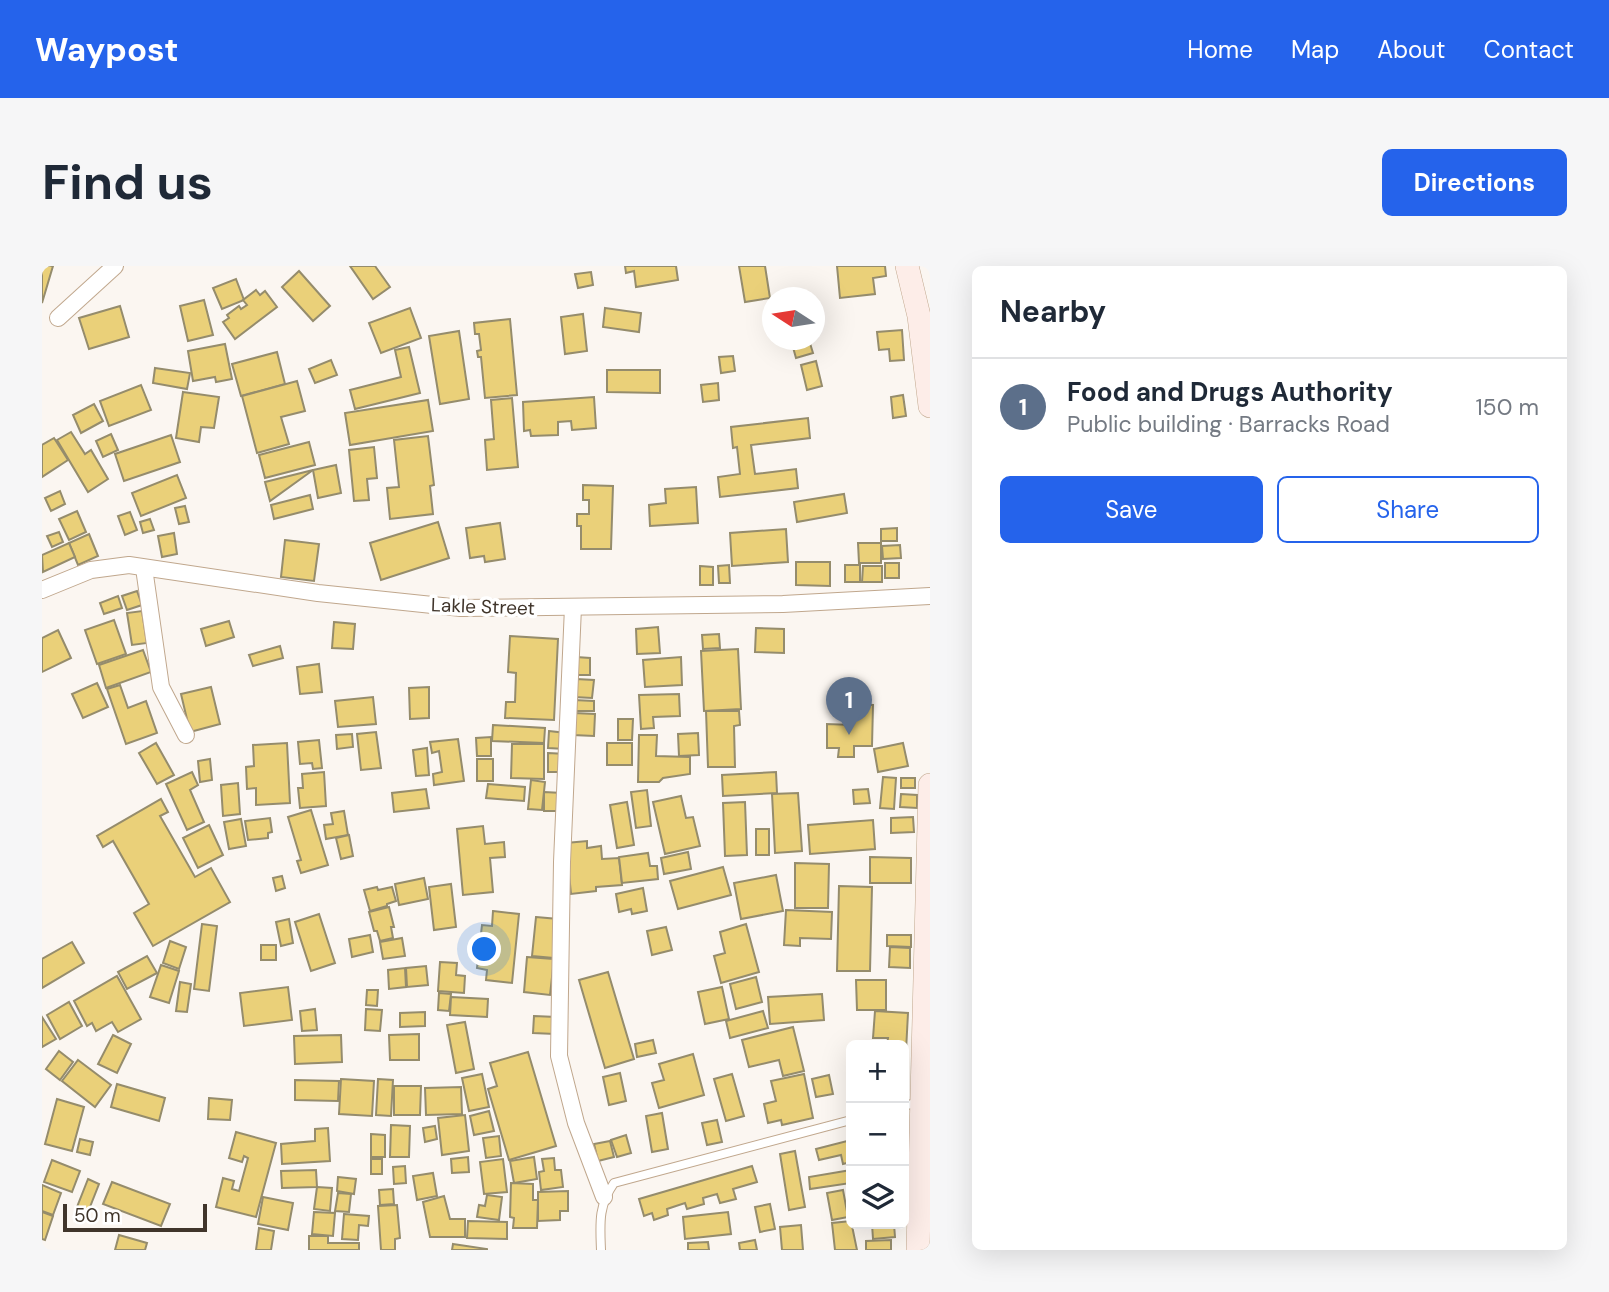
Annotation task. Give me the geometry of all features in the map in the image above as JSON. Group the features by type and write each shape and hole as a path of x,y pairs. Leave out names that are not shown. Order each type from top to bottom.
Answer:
{"street":[{"path":"58,318 115,266"},
{"path":"907,266 919,316 930,406"},
{"name":"Lakle Street","path":"42,590 91,570 129,565 318,593 461,608 783,604 930,596"},
{"path":"144,569 161,687 186,735"},
{"path":"573,607 562,862 559,1056 576,1123 604,1197"},
{"path":"918,1250 919,1113 930,785"}],"lane":[{"path":"601,1250 600,1221 604,1197 614,1184 846,1121"}],"building":[{"path":"42,266 53,266 42,303"},
{"path":"350,266 375,266 390,287 373,299"},
{"path":"625,266 676,266 678,280 636,287 634,271 626,273"},
{"path":"739,266 765,266 768,287 762,287 762,299 745,302"},
{"path":"837,266 885,266 886,276 873,278 875,294 840,298"},
{"path":"299,271 330,306 313,321 282,287"},
{"path":"591,272 593,285 578,288 575,274"},
{"path":"236,279 244,300 222,309 213,288"},
{"path":"256,290 260,295 265,291 277,307 235,339 223,322 229,318 227,315 239,306 241,309 247,305 243,300"},
{"path":"204,300 213,335 188,341 180,306"},
{"path":"120,306 129,337 89,349 79,318"},
{"path":"410,308 421,338 381,353 369,323"},
{"path":"605,308 641,313 639,332 603,327"},
{"path":"583,314 587,351 565,354 561,317"},
{"path":"510,319 517,395 485,398 481,357 478,357 477,351 481,350 479,334 475,334 474,323"},
{"path":"902,330 904,360 890,361 889,349 879,350 877,332"},
{"path":"459,331 469,399 440,404 429,336"},
{"path":"225,344 232,379 216,382 215,377 193,381 188,351"},
{"path":"409,347 420,393 355,409 350,390 401,377 395,350"},
{"path":"794,350 812,350 813,353 796,358"},
{"path":"277,352 285,384 241,396 232,364"},
{"path":"733,356 735,371 721,373 719,357"},
{"path":"331,360 337,375 315,383 309,369"},
{"path":"816,361 822,386 807,390 801,365"},
{"path":"155,368 190,373 187,389 153,383"},
{"path":"607,370 660,370 660,393 607,392"},
{"path":"297,381 305,411 281,417 289,444 257,453 242,396"},
{"path":"718,383 719,400 703,402 701,385"},
{"path":"141,385 151,410 109,426 100,401"},
{"path":"183,392 219,397 214,428 201,427 199,442 176,438"},
{"path":"903,395 906,416 893,418 891,397"},
{"path":"594,397 596,428 572,430 571,421 558,422 558,435 531,436 530,430 524,431 523,402"},
{"path":"512,398 518,467 487,470 485,440 494,439 491,400"},
{"path":"428,400 433,431 350,445 345,413"},
{"path":"94,404 103,421 81,433 73,415"},
{"path":"808,418 810,438 751,445 755,474 796,469 798,488 720,497 718,477 740,474 737,447 733,448 731,427"},
{"path":"71,432 85,454 91,450 108,479 88,492 57,440"},
{"path":"111,434 118,450 103,457 96,441"},
{"path":"171,435 180,462 124,481 115,454"},
{"path":"428,436 434,485 430,486 433,514 390,519 387,488 399,487 394,440"},
{"path":"54,438 68,460 42,477 42,445"},
{"path":"309,442 315,465 265,478 259,455"},
{"path":"374,447 377,478 367,479 369,500 354,501 349,450"},
{"path":"336,465 341,493 318,498 313,470"},
{"path":"313,470 270,501 265,482"},
{"path":"177,475 186,498 141,516 132,493"},
{"path":"583,485 613,486 611,549 581,549 581,526 577,526 577,514 589,514 589,500 583,500"},
{"path":"696,487 698,523 650,526 649,505 666,503 665,489"},
{"path":"60,491 65,504 51,511 45,498"},
{"path":"844,494 847,513 797,522 794,502"},
{"path":"310,495 313,509 274,519 271,505"},
{"path":"185,506 189,522 179,524 175,508"},
{"path":"77,511 86,532 69,540 59,519"},
{"path":"130,512 137,530 125,535 118,516"},
{"path":"150,519 154,530 143,533 140,522"},
{"path":"438,522 449,558 381,580 370,543"},
{"path":"500,523 505,559 485,562 484,556 470,558 466,528"},
{"path":"897,528 897,541 881,541 881,529"},
{"path":"786,529 788,562 732,566 730,533"},
{"path":"59,532 63,542 52,547 47,536"},
{"path":"174,533 177,554 162,557 158,536"},
{"path":"89,534 98,556 78,565 69,543"},
{"path":"285,540 319,544 314,581 281,577"},
{"path":"69,543 75,557 43,572 42,555"},
{"path":"858,543 881,543 881,563 859,563"},
{"path":"900,545 901,558 883,559 882,546"},
{"path":"796,562 830,562 830,586 796,585"},
{"path":"885,563 899,563 899,578 885,578"},
{"path":"729,565 730,583 719,583 718,566"},
{"path":"845,565 860,565 860,582 845,582"},
{"path":"700,566 713,567 713,585 700,585"},
{"path":"863,566 882,566 882,582 862,582"},
{"path":"137,591 142,605 127,610 122,596"},
{"path":"118,596 122,608 104,614 100,603"},
{"path":"142,611 147,643 132,645 127,613"},
{"path":"114,620 126,654 97,664 85,630"},
{"path":"229,621 234,637 206,646 201,629"},
{"path":"334,622 355,624 353,649 332,648"},
{"path":"658,627 660,653 637,654 636,629"},
{"path":"756,628 784,629 784,653 755,652"},
{"path":"58,630 71,658 42,672 42,638"},
{"path":"719,634 720,648 703,649 702,635"},
{"path":"510,636 558,639 554,720 505,718 506,702 515,702 516,673 508,672"},
{"path":"280,646 283,658 253,666 249,655"},
{"path":"738,649 741,709 704,711 701,651"},
{"path":"143,650 151,672 106,688 99,665"},
{"path":"576,657 590,658 590,675 575,675"},
{"path":"681,657 682,685 645,687 643,660"},
{"path":"319,664 322,692 300,694 297,667"},
{"path":"576,679 594,680 592,698 574,697"},
{"path":"97,683 108,707 83,718 72,694"},
{"path":"120,685 128,708 146,701 157,733 126,744 107,689"},
{"path":"211,687 220,724 190,732 181,694"},
{"path":"429,687 429,718 410,719 409,688"},
{"path":"679,694 680,716 653,717 654,728 641,729 639,695"},
{"path":"373,697 376,724 338,727 335,701"},
{"path":"574,700 594,701 594,711 573,711"},
{"path":"853,704 873,705 872,746 854,746 854,757 838,757 839,748 827,748 827,724 852,725"},
{"path":"706,711 739,711 740,725 734,726 735,767 708,767"},
{"path":"574,713 595,714 594,736 573,735"},
{"path":"618,719 633,719 632,740 618,740"},
{"path":"493,725 545,728 544,743 492,741"},
{"path":"549,731 566,733 565,749 548,748"},
{"path":"376,732 381,768 361,770 357,734"},
{"path":"698,733 699,755 679,756 678,734"},
{"path":"352,734 353,747 337,749 336,735"},
{"path":"639,735 657,735 656,756 690,757 690,774 663,778 659,782 638,782"},
{"path":"491,737 491,756 477,756 476,738"},
{"path":"458,739 464,781 434,785 433,774 442,772 439,751 432,753 430,742"},
{"path":"319,740 322,768 313,769 312,763 300,764 298,742"},
{"path":"156,743 174,775 157,784 139,753"},
{"path":"287,743 290,803 256,805 256,788 247,789 246,767 254,766 253,745"},
{"path":"607,743 632,743 632,765 607,765"},
{"path":"903,743 908,766 878,772 874,749"},
{"path":"512,744 544,744 544,779 511,778"},
{"path":"427,748 429,775 416,776 413,750"},
{"path":"548,753 566,754 565,772 548,772"},
{"path":"210,759 212,780 200,782 198,761"},
{"path":"477,759 493,759 493,781 477,781"},
{"path":"192,772 198,785 190,790 204,822 187,830 166,784"},
{"path":"324,772 326,806 300,808 298,788 303,788 302,774"},
{"path":"776,772 777,793 723,796 722,775"},
{"path":"883,777 896,778 894,809 880,808"},
{"path":"901,778 915,778 915,788 901,788"},
{"path":"531,780 545,782 542,810 528,809"},
{"path":"238,783 240,814 223,816 221,785"},
{"path":"488,784 525,787 524,801 486,798"},
{"path":"426,789 429,808 394,812 392,793"},
{"path":"868,789 870,803 854,804 853,790"},
{"path":"647,790 651,826 636,828 631,792"},
{"path":"544,792 562,793 561,811 544,811"},
{"path":"798,793 802,851 775,853 772,794"},
{"path":"901,794 917,795 917,808 900,807"},
{"path":"681,796 686,818 693,817 700,846 665,854 653,802"},
{"path":"161,799 168,812 160,816 195,877 211,868 230,902 153,946 134,913 149,904 113,841 103,847 97,836"},
{"path":"627,802 634,845 617,848 610,805"},
{"path":"745,802 747,855 725,856 723,803"},
{"path":"311,810 328,865 301,873 297,861 301,860 288,817"},
{"path":"344,811 348,835 326,839 324,825 333,824 331,813"},
{"path":"913,817 914,832 891,833 891,818"},
{"path":"270,818 272,832 268,833 268,838 248,840 245,821"},
{"path":"241,819 246,846 229,849 224,822"},
{"path":"873,820 875,849 810,854 808,825"},
{"path":"209,825 223,855 198,868 183,838"},
{"path":"483,826 485,844 504,842 505,857 490,858 493,892 463,895 457,829"},
{"path":"756,829 769,829 769,855 756,855"},
{"path":"349,835 353,856 341,859 336,838"},
{"path":"587,841 587,848 601,846 602,859 619,858 622,885 596,887 596,891 571,894 566,843"},
{"path":"688,852 691,869 664,874 661,858"},
{"path":"648,853 650,866 657,866 658,879 622,883 619,857"},
{"path":"870,857 911,858 911,883 870,883"},
{"path":"795,863 829,864 828,908 795,908"},
{"path":"723,867 731,895 678,909 670,881"},
{"path":"776,875 783,911 741,919 734,883"},
{"path":"282,876 285,888 276,891 273,878"},
{"path":"424,878 428,899 399,905 395,884"},
{"path":"451,884 456,927 434,930 429,887"},
{"path":"839,886 872,887 870,971 837,971"},
{"path":"377,887 378,890 392,887 396,901 370,911 364,890"},
{"path":"643,888 647,911 632,914 631,909 619,912 616,894"},
{"path":"389,907 394,927 391,927 393,938 380,941 369,912"},
{"path":"786,910 832,912 831,939 800,938 800,946 784,945"},
{"path":"493,911 519,914 512,983 486,980 487,970 477,968 482,925 492,926"},
{"path":"319,914 335,963 311,971 295,922"},
{"path":"536,917 558,919 554,958 532,956"},
{"path":"289,919 293,943 281,946 276,922"},
{"path":"202,924 217,926 209,991 194,989"},
{"path":"746,924 759,972 721,983 714,956 725,953 720,932"},
{"path":"666,927 672,950 652,955 647,931"},
{"path":"370,935 373,952 352,957 349,939"},
{"path":"887,935 911,935 911,947 887,946"},
{"path":"402,938 405,956 383,959 380,942"},
{"path":"170,941 186,947 179,969 163,963"},
{"path":"72,942 84,963 42,988 42,959"},
{"path":"261,945 276,945 276,960 261,960"},
{"path":"890,947 910,948 910,968 889,967"},
{"path":"147,956 157,973 127,989 118,972"},
{"path":"527,957 554,959 550,995 524,992"},
{"path":"440,962 457,963 456,975 465,976 464,993 438,991"},
{"path":"161,965 179,971 169,1003 150,997"},
{"path":"426,966 428,985 407,987 406,968"},
{"path":"405,968 406,987 389,989 388,970"},
{"path":"608,972 634,1059 605,1068 579,980"},
{"path":"117,976 141,1019 118,1032 112,1022 96,1031 92,1023 87,1026 74,1001"},
{"path":"756,977 762,1002 736,1009 730,984"},
{"path":"856,980 886,980 886,1010 857,1010"},
{"path":"180,982 191,984 187,1012 176,1011"},
{"path":"288,987 292,1020 244,1026 240,993"},
{"path":"722,987 729,1019 705,1024 698,992"},
{"path":"367,990 378,990 377,1006 366,1005"},
{"path":"439,993 451,994 449,1011 438,1010"},
{"path":"822,994 824,1020 770,1024 768,997"},
{"path":"451,997 488,999 487,1017 450,1015"},
{"path":"69,1002 82,1026 60,1039 47,1015"},
{"path":"315,1009 317,1030 302,1031 300,1011"},
{"path":"366,1009 382,1010 380,1031 365,1030"},
{"path":"763,1011 768,1028 730,1038 726,1021"},
{"path":"875,1011 908,1013 907,1040 873,1038"},
{"path":"425,1012 425,1026 400,1027 400,1013"},
{"path":"534,1016 556,1017 555,1034 533,1033"},
{"path":"42,1017 56,1039 42,1047"},
{"path":"465,1022 474,1069 456,1073 447,1025"},
{"path":"793,1027 804,1071 783,1076 779,1060 749,1067 742,1040"},
{"path":"419,1034 419,1060 390,1060 389,1035"},
{"path":"113,1035 131,1044 117,1073 98,1064"},
{"path":"341,1035 342,1062 295,1064 294,1036"},
{"path":"653,1040 656,1053 637,1057 635,1044"},
{"path":"59,1051 73,1062 60,1080 46,1069"},
{"path":"528,1052 556,1146 509,1160 488,1089 497,1086 490,1063"},
{"path":"693,1054 704,1095 659,1108 652,1083 664,1080 659,1064"},
{"path":"78,1060 111,1085 95,1107 62,1081"},
{"path":"620,1073 626,1101 609,1105 603,1077"},
{"path":"482,1074 489,1107 469,1111 462,1078"},
{"path":"732,1074 744,1116 726,1121 714,1079"},
{"path":"804,1074 813,1118 782,1125 781,1120 768,1123 764,1104 776,1101 771,1081"},
{"path":"829,1075 833,1094 816,1097 812,1079"},
{"path":"341,1079 374,1081 372,1116 339,1114"},
{"path":"378,1079 393,1080 391,1116 376,1115"},
{"path":"295,1080 339,1081 338,1101 295,1100"},
{"path":"117,1084 165,1098 159,1121 111,1107"},
{"path":"394,1086 421,1086 420,1115 394,1115"},
{"path":"461,1087 462,1114 426,1115 425,1088"},
{"path":"209,1098 232,1100 230,1120 208,1119"},
{"path":"57,1099 84,1107 72,1151 45,1144"},
{"path":"489,1111 494,1131 474,1135 470,1116"},
{"path":"662,1113 668,1149 652,1152 646,1116"},
{"path":"465,1115 469,1151 442,1155 438,1118"},
{"path":"717,1120 722,1142 707,1145 702,1123"},
{"path":"391,1125 410,1126 409,1157 390,1157"},
{"path":"435,1126 437,1139 425,1142 423,1128"},
{"path":"328,1128 330,1161 282,1164 281,1144 315,1141 315,1129"},
{"path":"236,1132 276,1143 256,1217 216,1207 223,1178 234,1181 232,1189 239,1191 248,1158 244,1156 242,1162 229,1158"},
{"path":"371,1134 385,1135 385,1157 371,1157"},
{"path":"626,1135 631,1153 617,1157 611,1140"},
{"path":"499,1136 501,1156 486,1158 483,1138"},
{"path":"80,1139 93,1142 90,1155 77,1152"},
{"path":"610,1141 614,1157 598,1161 594,1144"},
{"path":"846,1141 846,1163 843,1164 841,1155 819,1160 816,1149"},
{"path":"795,1151 805,1207 789,1210 780,1154"},
{"path":"468,1157 469,1172 452,1173 451,1159"},
{"path":"534,1157 537,1179 514,1183 510,1161"},
{"path":"554,1158 555,1170 561,1170 563,1187 541,1190 539,1172 544,1171 542,1159"},
{"path":"371,1159 382,1159 382,1174 371,1174"},
{"path":"503,1159 507,1192 484,1194 480,1162"},
{"path":"52,1160 80,1171 72,1192 44,1182"},
{"path":"405,1166 406,1183 394,1184 393,1167"},
{"path":"752,1166 757,1182 733,1189 736,1199 720,1203 717,1194 703,1198 704,1204 687,1209 685,1203 667,1209 668,1215 654,1220 652,1213 644,1216 639,1199"},
{"path":"316,1170 317,1187 282,1188 281,1171"},
{"path":"846,1171 846,1184 810,1189 809,1177"},
{"path":"433,1173 437,1196 417,1200 413,1176"},
{"path":"338,1177 356,1179 354,1194 337,1191"},
{"path":"88,1179 99,1184 88,1212 77,1207"},
{"path":"112,1182 170,1204 161,1226 103,1204"},
{"path":"511,1183 533,1184 533,1200 538,1200 537,1228 513,1228 514,1218 510,1217"},
{"path":"42,1185 61,1193 53,1215 42,1211"},
{"path":"317,1187 332,1188 330,1211 314,1209"},
{"path":"393,1189 394,1204 380,1205 379,1190"},
{"path":"843,1190 846,1217 832,1220 827,1193"},
{"path":"568,1191 568,1211 560,1211 560,1220 538,1221 538,1192"},
{"path":"338,1193 351,1194 349,1212 335,1211"},
{"path":"487,1195 502,1197 499,1220 477,1217 479,1205 485,1206"},
{"path":"444,1196 450,1219 465,1219 465,1237 430,1237 423,1202"},
{"path":"263,1197 293,1203 288,1230 258,1224"},
{"path":"770,1204 775,1229 760,1232 755,1207"},
{"path":"397,1205 400,1238 395,1239 395,1250 381,1250 378,1206"},
{"path":"42,1212 53,1216 45,1240 42,1239"},
{"path":"314,1212 335,1213 333,1236 312,1234"},
{"path":"728,1212 731,1234 685,1239 683,1217"},
{"path":"344,1214 369,1216 368,1226 359,1225 358,1240 342,1239"},
{"path":"468,1221 507,1222 507,1239 467,1238"},
{"path":"846,1222 846,1229 853,1229 857,1250 835,1250 832,1223"},
{"path":"801,1225 803,1250 782,1250 780,1227"},
{"path":"259,1228 274,1231 271,1250 256,1250"},
{"path":"872,1229 894,1229 895,1237 873,1239"},
{"path":"119,1235 147,1243 145,1250 115,1250"},
{"path":"309,1236 328,1236 328,1243 359,1243 359,1250 309,1250"},
{"path":"755,1240 757,1250 740,1250 739,1243"},
{"path":"891,1240 891,1250 866,1250 866,1241"},
{"path":"708,1242 709,1250 688,1250 688,1243"},
{"path":"453,1244 487,1249 487,1250 452,1250"}],"place":[{"name":"Food and Drugs Authority","path":"849,735"}]}
